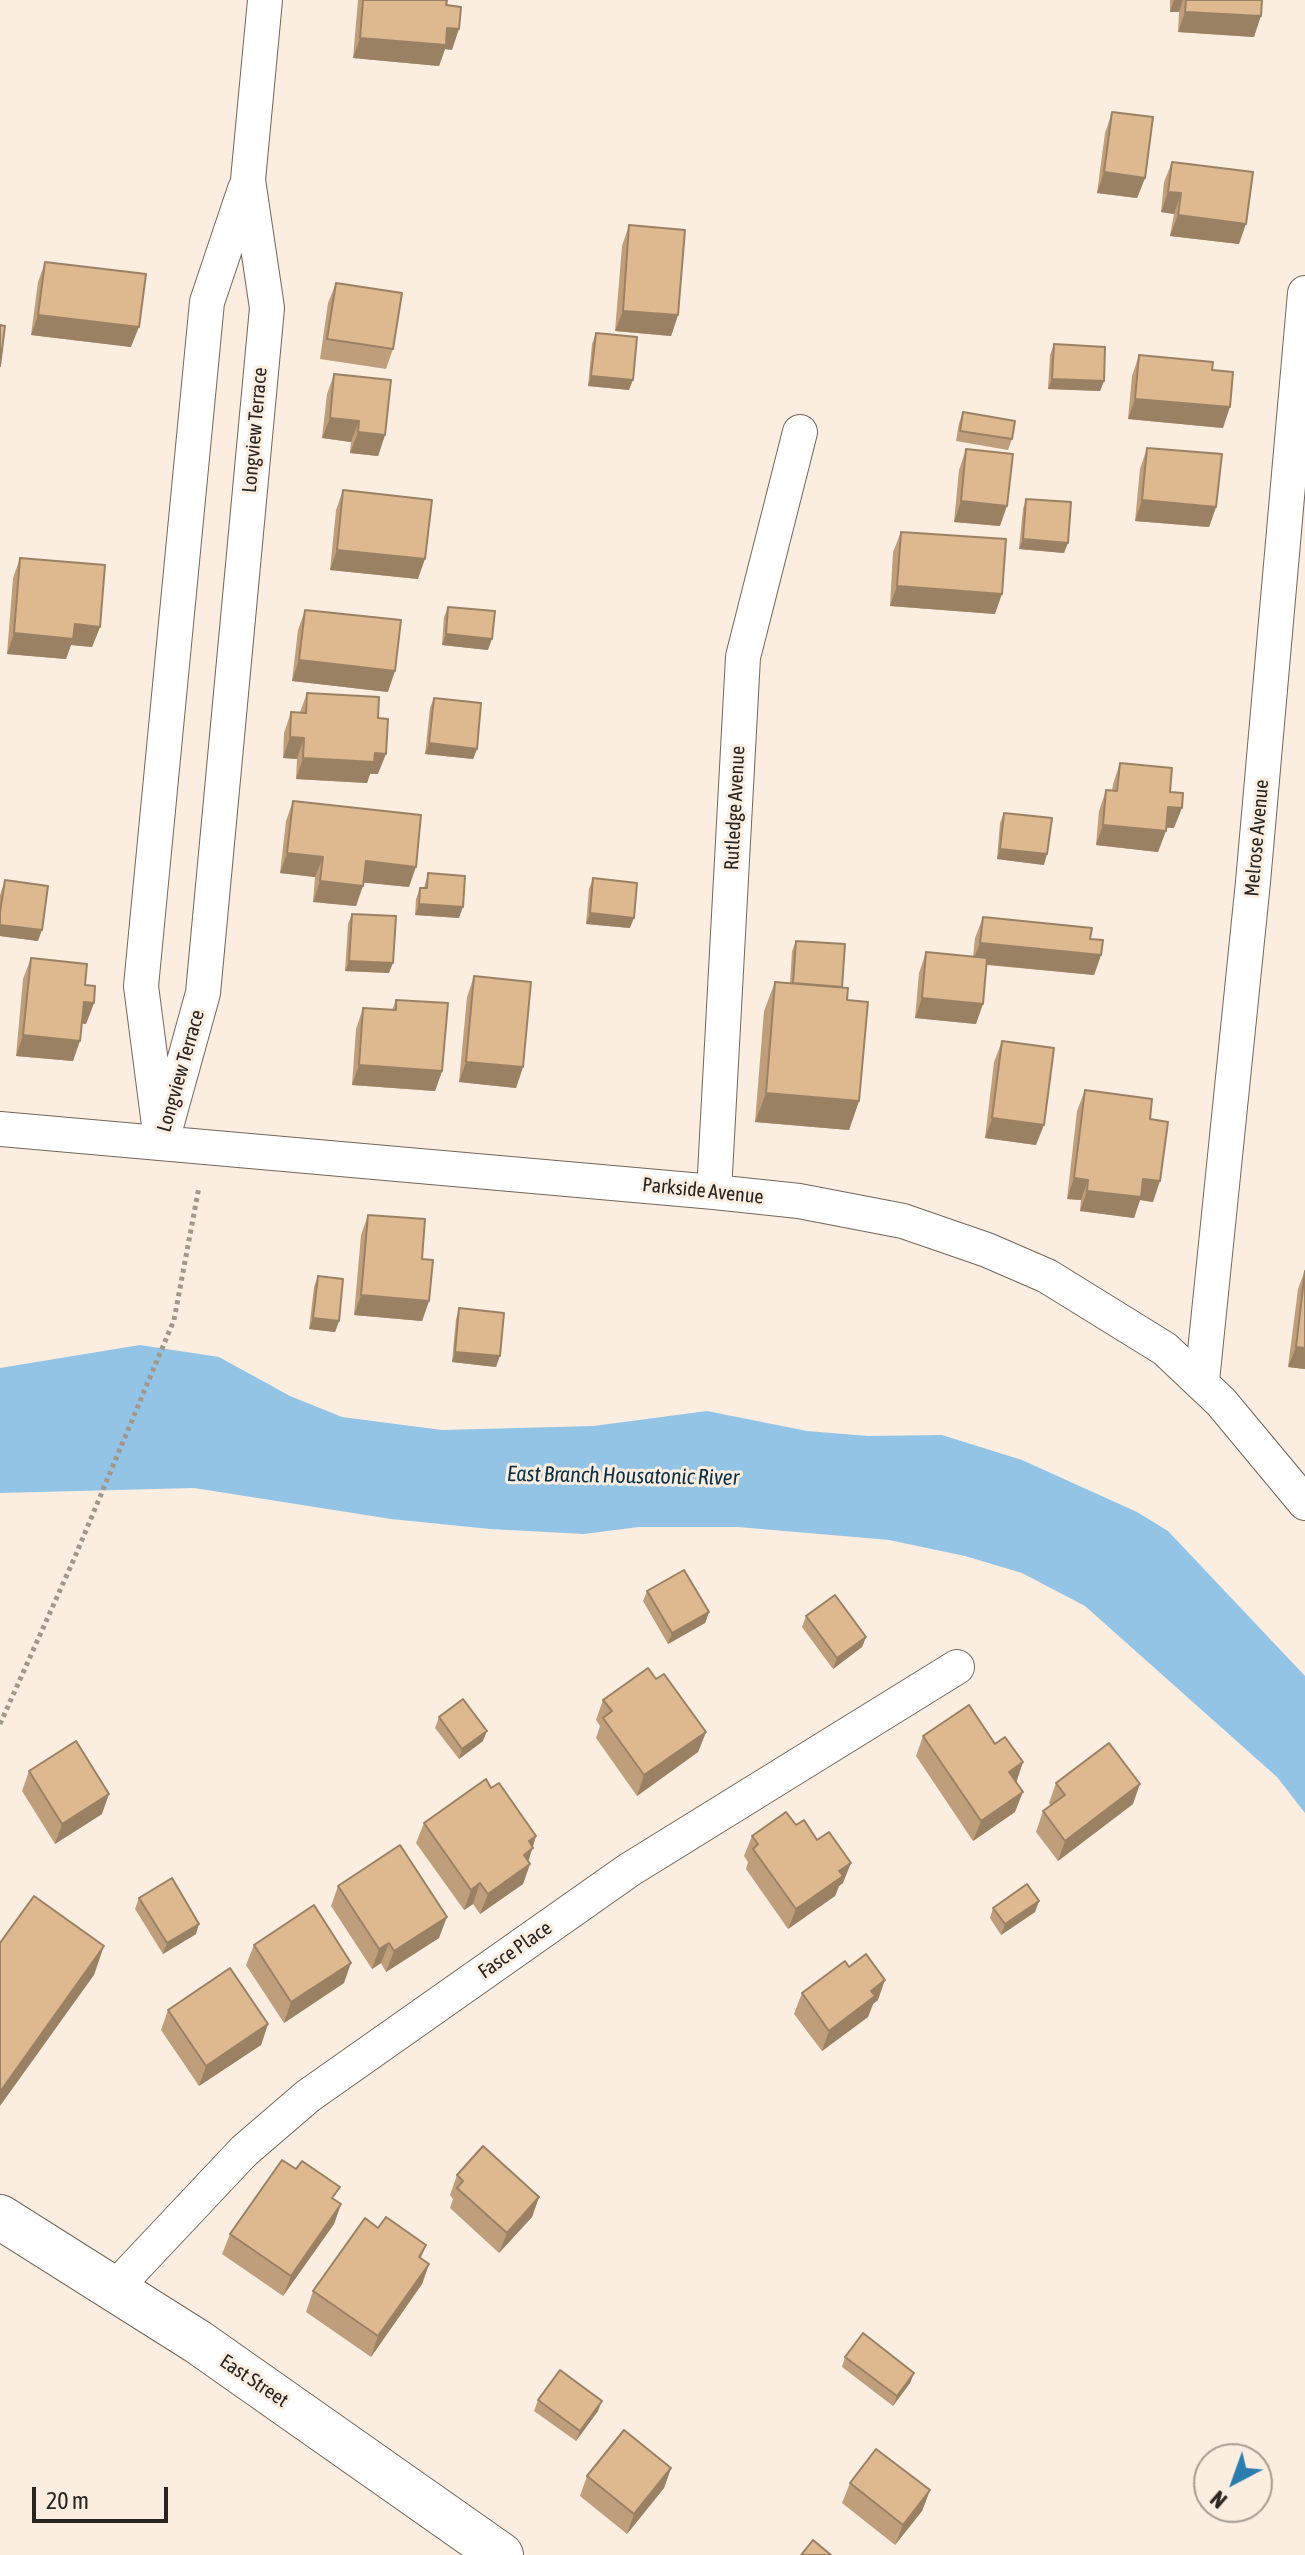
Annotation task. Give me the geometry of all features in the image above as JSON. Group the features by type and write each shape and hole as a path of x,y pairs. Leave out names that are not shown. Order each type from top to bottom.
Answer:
{"street":[{"name":"Longview Terrace","path":"162,1141 141,986 207,302 248,180 265,0"},
{"name":"Longview Terrace","path":"162,1141 203,993 267,308 248,180"},
{"name":"Melrose Avenue","path":"1202,1381 1253,882 1305,293"},
{"name":"Rutledge Avenue","path":"714,1192 743,657 800,432"},
{"name":"Parkside Avenue","path":"0,1129 714,1192 853,1209 903,1221 978,1246 1037,1271 1088,1298 1165,1349 1202,1381 1305,1503"},
{"name":"Fasce Place","path":"115,2288 244,2151 308,2096 629,1870 957,1667"},
{"name":"East Street","path":"0,2217 115,2288 279,2397 501,2555"}],"path":[{"path":"0,1724 74,1559 174,1320 207,1145"}],"water":[{"name":"East Branch Housatonic River","path":"140,1345 219,1357 290,1396 342,1417 442,1430 593,1426 707,1411 807,1431 868,1436 942,1435 1022,1460 1137,1512 1168,1531 1305,1676 1305,1813 1277,1777 1085,1606 1022,1573 965,1556 889,1540 738,1527 639,1527 584,1534 490,1529 391,1519 194,1488 0,1493 0,1368"}],"building":[{"path":"363,0 447,0 446,5 461,7 459,29 447,28 446,45 360,38"},
{"path":"1186,0 1262,0 1261,16 1185,12"},
{"path":"1112,112 1153,117 1145,178 1104,172"},
{"path":"1172,162 1253,172 1246,224 1178,215 1181,193 1168,192"},
{"path":"629,225 685,230 678,315 623,311"},
{"path":"45,262 146,274 139,327 38,315"},
{"path":"336,283 402,293 393,349 327,339"},
{"path":"0,325 5,326 0,366"},
{"path":"596,333 637,337 633,380 591,376"},
{"path":"1054,344 1105,347 1104,381 1052,379"},
{"path":"1139,355 1213,362 1212,370 1233,372 1230,407 1135,399"},
{"path":"334,374 391,380 385,435 358,432 359,421 330,418"},
{"path":"963,412 1015,421 1012,439 960,431"},
{"path":"1147,448 1222,454 1216,507 1142,500"},
{"path":"966,449 1013,454 1007,506 961,501"},
{"path":"343,490 432,500 425,559 337,550"},
{"path":"1026,499 1071,502 1068,543 1023,539"},
{"path":"901,532 1006,539 1002,594 897,586"},
{"path":"20,558 105,565 100,627 75,624 73,639 14,633"},
{"path":"448,607 495,611 492,639 446,634"},
{"path":"305,610 401,620 395,671 299,660"},
{"path":"307,693 379,697 378,718 388,719 386,754 375,753 374,762 303,758 304,738 290,737 291,712 306,713"},
{"path":"434,698 481,703 477,749 429,743"},
{"path":"1120,763 1172,768 1170,792 1183,793 1182,808 1168,807 1166,831 1103,825 1106,790 1117,791"},
{"path":"293,801 421,815 416,867 366,861 363,886 320,881 323,857 287,853"},
{"path":"1004,813 1052,818 1047,854 1000,849"},
{"path":"428,873 465,876 463,907 419,904 420,888 427,888"},
{"path":"593,878 637,883 634,918 590,913"},
{"path":"5,880 48,886 42,930 0,925"},
{"path":"352,914 396,916 393,963 349,961"},
{"path":"983,917 1092,928 1090,939 1103,940 1101,955 980,943"},
{"path":"796,941 845,944 842,987 793,983"},
{"path":"926,952 987,958 983,1004 922,998"},
{"path":"31,958 87,964 85,985 95,986 94,1003 84,1002 80,1041 23,1035"},
{"path":"474,976 531,982 523,1067 466,1062"},
{"path":"775,982 848,988 847,1000 868,1002 859,1101 766,1093"},
{"path":"396,1000 448,1003 442,1071 359,1065 363,1008 396,1010"},
{"path":"1002,1041 1054,1048 1044,1125 992,1118"},
{"path":"1085,1090 1152,1099 1150,1119 1168,1122 1160,1181 1143,1179 1141,1197 1087,1191 1088,1180 1074,1178"},
{"path":"368,1215 425,1219 422,1259 433,1260 429,1301 361,1295"},
{"path":"1305,1271 1305,1348 1296,1347"},
{"path":"318,1276 343,1279 339,1321 313,1318"},
{"path":"459,1308 504,1313 500,1356 455,1352"},
{"path":"684,1570 709,1612 672,1633 647,1591"},
{"path":"835,1595 866,1637 837,1658 806,1616"},
{"path":"648,1668 656,1679 664,1674 706,1732 644,1775 603,1718 612,1711 603,1700"},
{"path":"463,1699 487,1731 462,1749 439,1717"},
{"path":"969,1705 995,1744 1005,1737 1023,1762 1009,1772 1023,1792 981,1821 923,1736"},
{"path":"76,1741 109,1794 62,1824 29,1771"},
{"path":"1109,1743 1140,1784 1065,1841 1043,1811 1065,1795 1056,1783"},
{"path":"486,1779 491,1788 499,1783 536,1836 529,1841 533,1848 524,1855 530,1864 488,1894 480,1883 471,1890 424,1823"},
{"path":"786,1812 796,1825 804,1820 817,1840 829,1832 851,1863 839,1871 843,1876 796,1909 753,1849 758,1844 752,1836"},
{"path":"400,1845 447,1917 394,1951 389,1943 379,1949 338,1886"},
{"path":"172,1878 199,1924 167,1943 139,1898"},
{"path":"1027,1884 1039,1901 1005,1924 993,1908"},
{"path":"34,1896 104,1946 0,2092 0,1943"},
{"path":"314,1905 351,1963 291,2002 254,1945"},
{"path":"866,1954 885,1980 871,1991 875,1996 829,2031 802,1993 845,1961 849,1967"},
{"path":"230,1968 268,2024 206,2066 168,2010"},
{"path":"483,2146 539,2197 507,2233 457,2188 463,2181 457,2175"},
{"path":"282,2160 296,2169 302,2161 340,2187 332,2198 341,2204 291,2276 230,2234"},
{"path":"386,2217 426,2245 419,2257 429,2264 378,2336 313,2291 365,2218 378,2228"},
{"path":"863,2333 914,2373 897,2396 845,2357"},
{"path":"560,2370 602,2401 580,2431 538,2400"},
{"path":"624,2430 671,2468 634,2514 587,2476"},
{"path":"876,2449 930,2490 903,2525 850,2483"},
{"path":"813,2540 831,2555 801,2555"}]}
